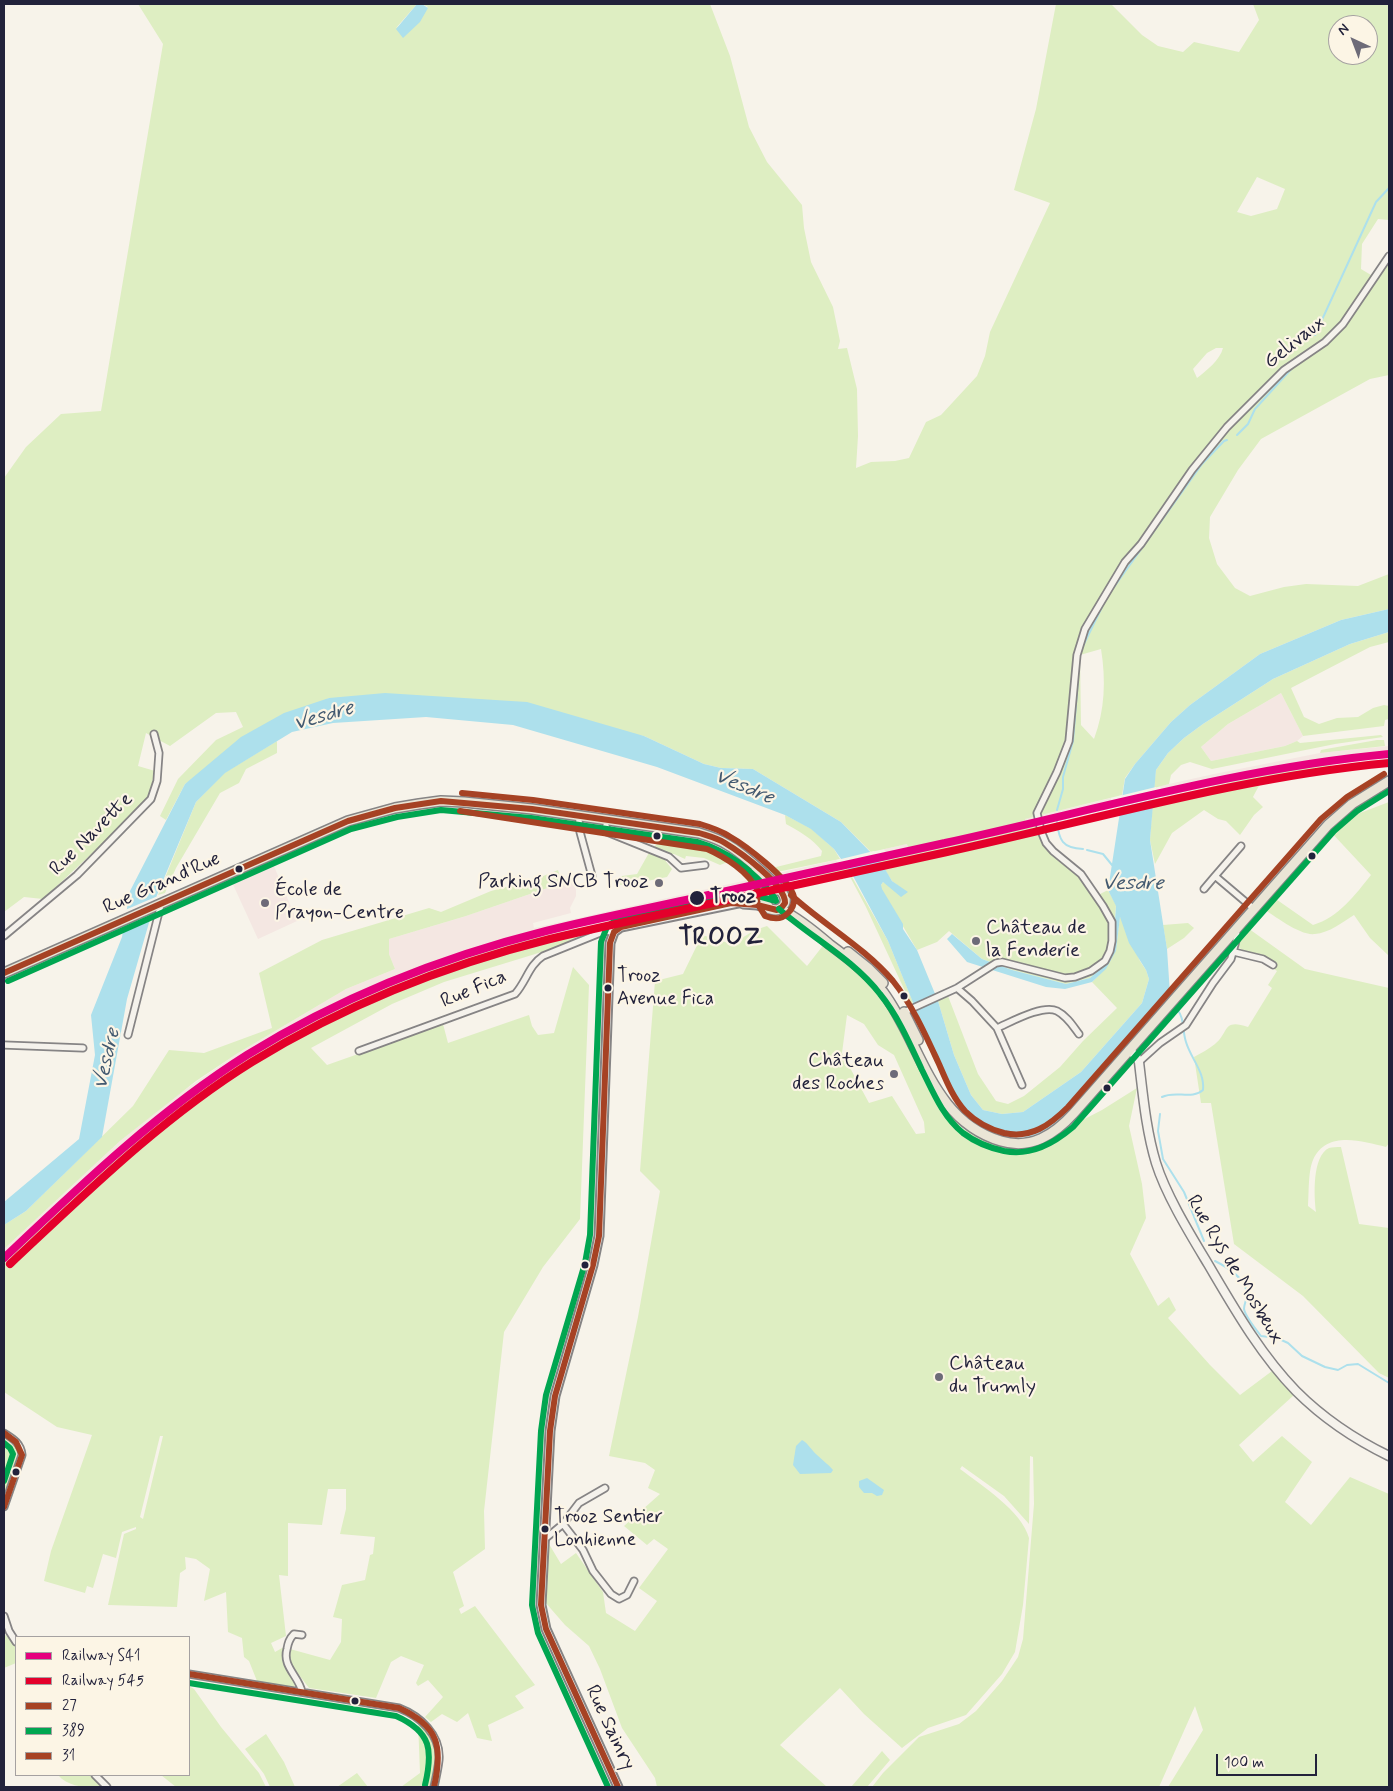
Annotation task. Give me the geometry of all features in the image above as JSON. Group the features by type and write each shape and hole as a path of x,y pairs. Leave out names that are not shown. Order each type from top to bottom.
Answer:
{"main road":[{"path":"770,909 783,905 868,968 887,988 905,1012 956,1115 970,1128 999,1140 1019,1144 1042,1140 1060,1128 1328,825 1352,804 1389,781"},
{"name":"Rue Grand'Rue","path":"4,973 348,821 395,808 441,802 464,802 532,810 699,833 730,846 741,854 771,880 784,895 783,905"},
{"name":"Rue Grand'Rue","path":"510,808 606,826 711,842 731,852 759,876 766,885 765,903 770,909"},
{"path":"766,894 774,889 779,890"},
{"path":"1130,1050 1139,1062"},
{"name":"Rue Rys de Mosbeux","path":"1139,1062 1145,1116 1156,1163 1176,1208 1194,1241 1246,1327 1274,1366 1311,1405 1349,1433 1389,1456"}],"street":[{"name":"Gelivaux","path":"957,988 996,962 1065,978 1075,978 1105,962 1110,951 1112,922 1075,868 1046,843 1037,813 1052,784 1069,741 1077,655 1085,629 1101,605 1116,576 1141,544 1192,470 1227,427 1284,370 1325,342 1343,324 1389,256"},
{"name":"Rue Navette","path":"4,936 77,875 151,799 157,781 159,753 154,734"},
{"path":"580,821 580,832 592,876"},
{"path":"606,826 607,832 614,836 669,857 681,868 705,865"},
{"path":"1204,889 1242,846"},
{"path":"1215,876 1254,909"},
{"path":"614,932 621,926 743,902 766,894"},
{"path":"731,903 757,905 770,909"},
{"path":"128,1035 158,905"},
{"path":"1139,1062 1160,1043 1184,1026 1231,959 1237,937 1236,929"},
{"name":"Rue Fica","path":"359,1051 515,994 521,988 536,960 605,931 614,932"},
{"name":"Rue Sainry","path":"614,932 610,943 599,1236 593,1265 555,1396 550,1432 546,1538 541,1605 546,1629 618,1787"},
{"path":"1234,952 1263,959 1273,965"},
{"path":"905,1012 957,988 997,1028 1022,1085"},
{"path":"997,1028 1042,1009 1055,1010 1069,1020 1078,1034"},
{"path":"4,1045 82,1048"},
{"path":"4,1433 14,1439 21,1447 22,1455 4,1507"},
{"path":"546,1538 563,1524 579,1503 604,1488"},
{"path":"563,1524 583,1550 593,1571 611,1594 619,1599 627,1595 634,1581"},
{"path":"4,1616 9,1632 15,1641"},
{"path":"302,1634 294,1634 290,1638 285,1655 288,1668 300,1684 302,1692"},
{"path":"190,1674 399,1708 410,1712 428,1728 439,1749 434,1787"},
{"path":"96,1776 107,1787"}],"shaded area":[{"path":"1281,693 1303,736 1285,746 1211,761 1201,747 1228,724"},
{"path":"1389,746 1389,757 1351,760 1298,768 1162,797 1160,786 1320,753"},
{"path":"1111,798 1113,807 1027,828 1024,819"},
{"path":"907,844 909,854 888,859 884,849"},
{"name":"École de Prayon-Centre","path":"271,859 297,921 258,939 230,878"},
{"path":"836,860 841,869 571,927 571,930 467,957 417,974 341,1007 267,1047 182,1104 125,1149 4,1263 4,1249 120,1141 176,1096 238,1053 346,989 395,969 389,954 389,939 466,916 562,883 574,881 576,896 570,908 571,913 533,923 534,928"}],"green space":[{"path":"138,4 417,4 396,28 428,7 422,4 710,4 730,56 749,127 767,162 802,205 804,228 811,262 833,307 840,341 838,349 847,348 857,389 858,436 856,468 871,462 895,461 909,458 926,422 941,415 977,376 985,356 990,332 1050,203 1014,190 1036,109 1056,4 1111,4 1142,35 1158,46 1183,52 1194,42 1239,52 1259,20 1253,4 1389,4 1389,220 1378,219 1362,244 1361,269 1371,275 1389,251 1389,375 1370,379 1261,439 1238,470 1210,517 1209,538 1217,564 1235,588 1250,596 1284,587 1306,584 1358,586 1389,574 1389,609 1341,620 1260,654 1190,705 1171,722 1125,778 1122,795 1025,819 1027,827 1042,824 1048,842 1098,895 1108,890 1116,905 1113,950 1104,967 1090,978 1066,984 1012,970 982,959 949,931 937,942 917,950 881,889 883,882 907,893 892,881 879,861 909,854 907,844 871,852 841,822 753,769 721,768 704,764 644,736 329,698 185,784 166,820 160,816 178,779 216,740 243,727 236,712 216,713 170,746 146,733 138,766 155,771 147,802 43,899 24,897 4,912 4,478 26,447 61,414 101,411 163,44","holes":["1257,177 1285,189 1277,209 1251,216 1237,212","1216,348 1223,348 1216,361 1197,378 1193,369 1207,353","1101,649 1104,695 1094,739 1081,725 1080,655"]},
{"path":"1389,632 1389,642 1370,647 1291,688 1304,717 1319,724 1337,718 1358,717 1373,708 1384,705 1389,706 1389,719 1385,720 1384,726 1303,736 1281,693 1228,724 1201,747 1211,761 1285,746 1297,741 1300,743 1381,735 1383,737 1335,744 1212,769 1190,762 1181,765 1171,775 1169,784 1154,788 1156,770 1168,753 1203,724 1273,679 1350,644"},
{"path":"1384,740 1385,746 1320,753 1321,750"},
{"path":"277,741 277,753 246,769 239,783 220,793 176,868 165,893 158,895 196,802 224,773"},
{"path":"1335,762 1328,768 1319,771 1276,778 1259,786 1253,797 1263,807 1254,815 1240,835 1226,821 1218,819 1204,810 1172,833 1155,864 1150,840 1153,800 1271,773"},
{"path":"1389,802 1389,956 1370,938 1354,915 1325,932 1309,934 1288,925 1262,908 1273,897 1313,925 1339,911 1371,875 1329,830 1352,808 1360,813"},
{"path":"785,815 812,829 834,849 840,859 772,873 768,869 821,856 822,851 814,843 801,832 786,824"},
{"path":"662,839 712,844 733,860 720,865 704,858 686,856 685,859 674,854 667,854 664,859 672,869 667,877 627,885 616,885 622,876 637,874 650,851"},
{"path":"847,868 888,941 913,1002 911,1004 848,873 818,878 816,875"},
{"path":"558,870 562,883 466,916 389,939 389,954 395,969 346,989 238,1053 196,1081 120,1141 4,1249 4,1225 26,1211 133,1106 169,1050 204,1053 272,1028 259,973 322,940 429,908 441,912 491,891 536,879"},
{"path":"1120,916 1149,979 1142,1003 1081,1072 1023,1112 1002,1114 983,1110 971,1095 954,1055 938,1001 948,996 978,1074 996,1101 1008,1104 1024,1096 1060,1067 1083,1041 1117,1008 1092,982 1107,966 1114,952"},
{"path":"1188,923 1194,928 1184,938 1167,949 1163,925"},
{"path":"605,924 605,927 566,944 444,982 392,1004 311,1048 327,1065 443,1024 448,1043 529,1015 532,1026 538,1035 554,1033 573,967 589,985 580,1219 543,1267 504,1332 484,1511 485,1549 453,1572 464,1606 459,1609 461,1614 475,1606 535,1685 515,1696 524,1708 488,1725 492,1741 477,1738 468,1713 457,1722 442,1714 431,1722 425,1717 443,1697 428,1680 418,1686 416,1683 424,1665 401,1656 391,1662 376,1698 309,1688 290,1663 290,1649 330,1660 341,1642 342,1619 333,1617 342,1585 365,1580 370,1555 373,1554 375,1537 340,1534 346,1509 346,1489 328,1489 322,1525 288,1523 288,1576 279,1575 286,1636 271,1643 275,1652 284,1647 283,1664 297,1684 292,1688 257,1681 249,1661 244,1657 242,1638 228,1632 226,1592 204,1601 210,1569 196,1559 185,1557 186,1569 180,1573 177,1607 108,1605 124,1534 136,1529 136,1527 122,1532 116,1558 103,1554 93,1588 87,1586 85,1593 44,1581 51,1551 92,1435 57,1427 4,1392 4,1263 101,1170 142,1135 212,1082 264,1049 372,993 429,970 486,951 545,936","holes":["160,1436 163,1436 143,1519 140,1517"]},
{"path":"767,926 807,966 825,943 867,980 895,1013 942,1106 963,1129 999,1145 1027,1150 1045,1143 1137,1088 1129,1126 1142,1184 1146,1218 1130,1254 1158,1306 1169,1297 1176,1310 1168,1318 1240,1395 1272,1371 1294,1395 1239,1445 1253,1462 1282,1436 1312,1462 1285,1502 1311,1525 1350,1477 1389,1494 1389,1787 1168,1787 1203,1730 1195,1706 1159,1787 872,1787 883,1773 919,1737 959,1724 976,1711 1002,1681 1018,1657 1023,1639 1034,1504 1033,1457 1030,1456 1029,1524 1004,1496 962,1466 960,1469 1000,1499 1010,1509 1025,1528 1029,1538 1023,1605 1015,1652 1002,1674 966,1715 928,1728 902,1748 864,1714 840,1688 780,1745 827,1787 657,1787 655,1778 622,1728 600,1669 589,1646 565,1625 545,1602 549,1544 561,1564 576,1553 603,1592 606,1613 635,1631 657,1601 639,1588 668,1549 654,1539 647,1545 624,1526 660,1494 648,1488 655,1470 645,1463 609,1456 638,1317 660,1191 640,1171 655,981 683,974 702,935 732,944 755,930","holes":["847,1015 864,1024 878,1045 894,1055 924,1122 925,1133 916,1134 892,1096 869,1103 842,1053"]},
{"path":"1245,926 1305,969 1389,988 1389,1143 1386,1147 1366,1142 1345,1140 1327,1144 1319,1151 1311,1165 1308,1206 1316,1212 1315,1177 1323,1152 1329,1148 1341,1147 1359,1224 1389,1228 1389,1378 1379,1373 1303,1296 1234,1244 1211,1103 1201,1103 1194,1057 1215,1044 1230,1026 1234,1024 1248,1027 1272,988 1268,985 1277,971 1232,942"},
{"path":"4,1438 16,1448 17,1454 4,1498"},
{"path":"4,1634 15,1643 15,1663 4,1668"},
{"path":"190,1687 194,1689 221,1727 259,1773 266,1787 176,1787 162,1776 190,1776"},
{"path":"418,1721 422,1724 438,1753 432,1787 401,1787 420,1773"},
{"path":"266,1734 284,1762 295,1787 270,1787 264,1774 245,1749"},
{"path":"882,1751 890,1760 867,1787 851,1787"},
{"path":"357,1773 368,1787 337,1787"},
{"path":"59,1776 98,1776 106,1787 74,1785"}],"water":[{"path":"417,4 422,4 428,8 420,22 403,38 396,29"},
{"name":"Vesdre","path":"1389,609 1389,632 1350,644 1273,679 1184,738 1168,753 1156,770 1150,840 1167,949 1170,994 1068,1111 1048,1130 1027,1137 1000,1135 976,1122 957,1103 949,1091 888,941 853,876 834,849 811,829 785,815 657,767 513,725 426,717 333,723 292,732 225,773 196,802 157,895 127,999 102,1137 26,1211 4,1225 4,1202 79,1139 95,1055 91,1015 122,937 130,891 185,784 241,737 284,713 329,698 385,693 527,702 644,736 704,764 721,768 753,769 841,822 882,864 892,881 908,892 901,897 883,882 881,885 903,924 903,929 917,950 938,1001 954,1055 971,1095 983,1110 1002,1114 1023,1112 1081,1072 1142,1003 1149,979 1146,970 1129,943 1120,917 1116,951 1106,969 1092,982 1065,989 1046,987 967,962 947,939 952,934 982,959 1012,970 1066,984 1090,978 1104,966 1113,950 1116,906 1108,890 1125,779 1135,764 1171,722 1190,705 1260,654 1341,620"},
{"path":"802,1440 833,1470 831,1473 800,1474 793,1465 796,1446"},
{"path":"867,1478 884,1490 882,1495 877,1496 872,1493 864,1493 859,1487 859,1481"}],"pier":[{"path":"1156,787 1156,799 1117,808 1119,796"},
{"path":"874,851 882,860 844,869 837,860"},
{"path":"158,896 154,915 121,929 125,910"}],"waterway":[{"path":"1315,335 1376,202 1389,188"},
{"path":"1237,435 1248,424 1255,409 1294,366"},
{"path":"1109,594 1202,464 1227,440"},
{"path":"1081,650 1102,607"},
{"path":"1057,810 1063,789 1063,777 1073,741 1078,679"},
{"path":"1057,822 1059,834 1063,842 1070,847 1083,849"},
{"path":"1087,850 1103,854 1112,865"},
{"path":"1162,1097 1172,1094 1189,1095 1203,1090 1202,1077 1188,1048 1180,1013 1177,1009"},
{"path":"1160,1114 1158,1131 1163,1159 1184,1192 1204,1241"},
{"path":"1215,1261 1230,1270 1243,1283 1247,1294 1244,1307 1245,1312 1261,1336 1277,1338 1288,1343 1302,1356 1325,1367 1338,1370 1347,1365 1358,1364 1389,1383"}],"rail line":[{"name":"S41","path":"4,1258 121,1150 182,1100 247,1055 318,1015 392,981 468,953 564,927 1221,780 1277,769 1389,754"},
{"name":"545","path":"10,1264 126,1157 187,1107 252,1062 322,1023 359,1005 472,961 550,939 1002,840 1222,789 1277,778 1389,763"}],"transit line":[{"name":"31","path":"791,895 869,957 893,981 913,1011 950,1089 965,1111 978,1122 993,1129 1004,1133 1023,1134 1047,1125 1068,1107 1321,819 1347,797 1384,774"},
{"name":"389","path":"779,909 845,959 880,994 903,1030 939,1104 956,1127 972,1139 993,1148 1004,1151 1023,1152 1041,1147 1058,1139 1073,1127 1334,831 1357,811 1389,791"},
{"name":"31","path":"460,811 707,849 743,871 758,891 757,903 765,916 774,918 785,916 794,904 791,890 776,872 736,840 722,832 700,824 533,800 462,793"},
{"name":"27","path":"4,973 348,821 395,808 441,801 532,809 699,833 732,847 751,861 778,887 785,903 777,910 757,905 731,903 621,927 614,932 610,943 599,1236 593,1265 555,1396 550,1431 541,1605 546,1629 618,1787"},
{"name":"389","path":"8,981 351,829 397,817 441,810 531,818 697,842 719,851 740,864 759,880 775,898 776,901 758,896 730,894 619,918 607,927 601,942 590,1235 585,1263 546,1395 541,1431 532,1605 538,1633 608,1787"},
{"name":"27","path":"4,1433 16,1442 22,1455 4,1507"},
{"name":"389","path":"4,1443 13,1454 4,1481"},
{"name":"27","path":"190,1674 399,1708 423,1722 435,1739 438,1760 434,1787"},
{"name":"389","path":"190,1683 396,1716 417,1729 427,1744 429,1762 425,1785"}],"place":[{"name":"Parking SNCB Trooz","path":"659,883"},
{"name":"Trooz","path":"697,898"},
{"name":"École de Prayon-Centre","path":"265,903"},
{"name":"Château de la Fenderie","path":"976,941"},
{"name":"Trooz Avenue Fica","path":"608,988"},
{"name":"Château des Roches","path":"894,1074"},
{"name":"Château du Trumly","path":"939,1377"},
{"name":"Trooz Sentier Lonhienne","path":"545,1529"}],"district":[{"name":"TROOZ","path":"721,939"}]}
